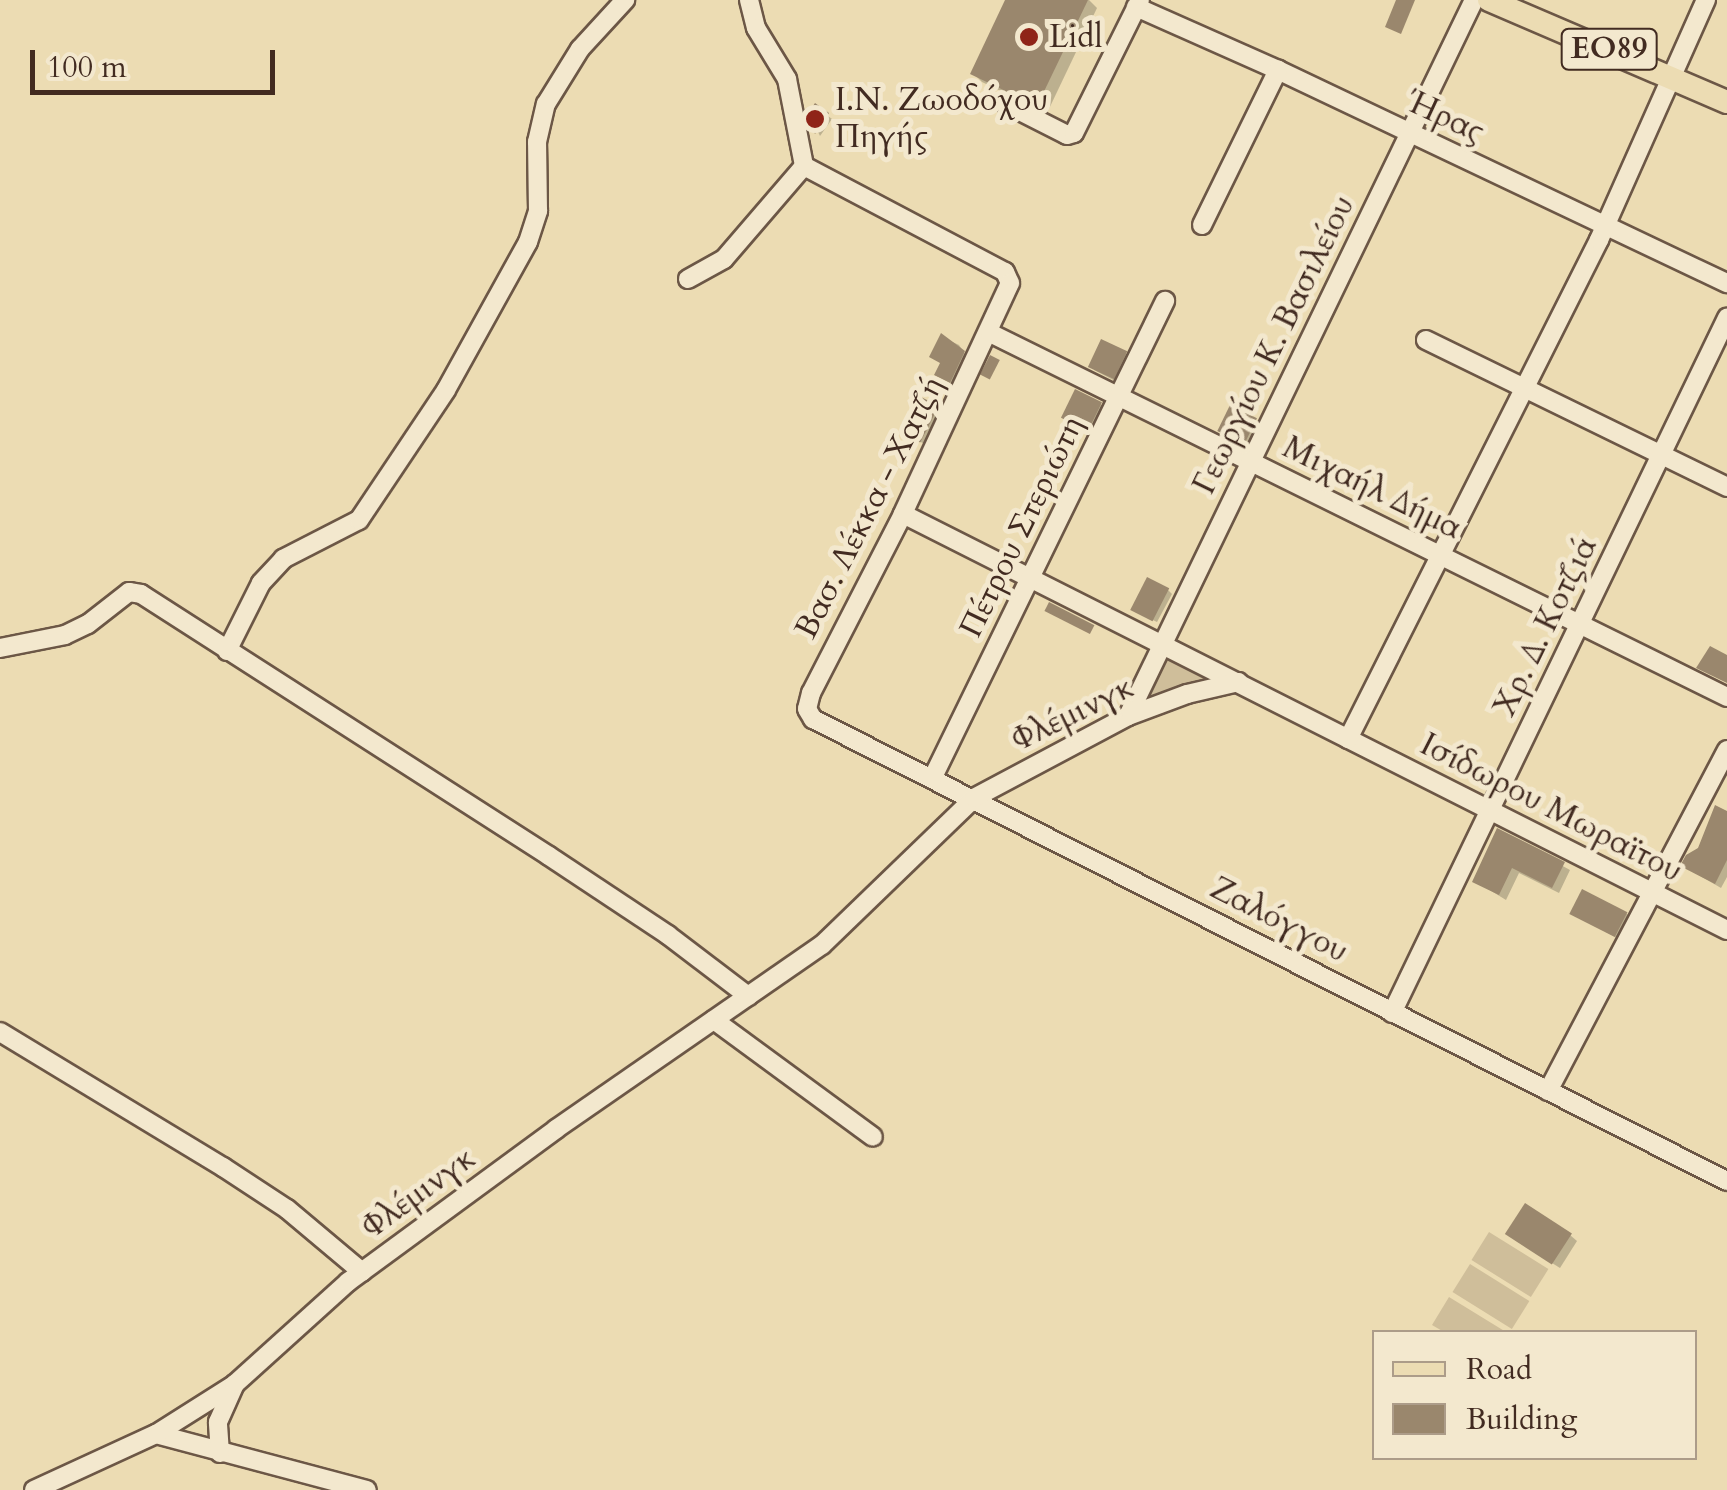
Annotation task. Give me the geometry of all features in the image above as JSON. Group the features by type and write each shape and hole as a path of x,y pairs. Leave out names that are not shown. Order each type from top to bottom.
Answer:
{"main road":[{"name":"ΕΟ89","path":"1489,0 1727,102"}],"street":[{"path":"226,651 261,583 283,559 359,520 446,390 528,242 538,211 537,142 546,104 580,48 625,0"},
{"path":"688,279 724,259 804,166 787,79 756,28 749,0"},
{"name":"Γεωργίου Κ. Βασιλείου","path":"1128,716 1474,0"},
{"path":"903,514 1348,738 1606,224 1706,0"},
{"path":"1006,104 1067,135 1074,133 1138,4"},
{"name":"Ήρας","path":"1138,4 1727,283"},
{"path":"1202,225 1278,70"},
{"name":"Βασ. Λέκκα - Χατζή","path":"804,166 1004,272 1010,283 990,334 811,693 807,709"},
{"name":"Πέτρου Στεριώτη","path":"932,778 1165,301"},
{"name":"Χρ. Δ. Κοτζιά","path":"1392,1012 1727,318"},
{"name":"Μιχαήλ Δήμα","path":"990,334 1727,698"},
{"path":"1426,340 1727,486"},
{"path":"0,648 65,635 88,624 129,592 158,602 226,651 668,935 748,996"},
{"name":"Φλέμινγκ","path":"34,1490 156,1434 235,1384 362,1272 556,1128 822,944 974,798 1128,716 1187,694 1239,682"},
{"name":"Ζαλόγγου","path":"807,709 813,719 1548,1091 1724,1174"},
{"name":"Ισίδωρου Μωραϊτου","path":"1348,738 1727,930"},
{"path":"1548,1091 1727,750"},
{"path":"714,1020 873,1138"},
{"path":"0,1032 223,1167 286,1209 362,1272"},
{"path":"220,1453 218,1422 235,1384"},
{"path":"156,1434 367,1490"}],"shaded area":[{"path":"1168,657 1214,679 1148,700"},
{"path":"1489,1232 1548,1269 1531,1297 1472,1260"},
{"path":"1470,1264 1529,1301 1512,1329 1453,1292"},
{"path":"1449,1297 1503,1330 1441,1330 1432,1325"}],"building":[{"name":"Lidl","path":"1005,0 1088,0 1037,106 970,74"},
{"path":"1396,0 1415,0 1401,34 1385,27"},
{"name":"Ι.Ν. Ζωοδόχου Πηγής","path":"815,103 829,113 815,134 807,115"},
{"path":"941,333 965,351 950,383 934,375 940,363 929,357"},
{"path":"1101,339 1127,351 1114,379 1088,367"},
{"path":"990,355 1000,360 990,380 980,375"},
{"path":"1075,389 1102,402 1088,431 1061,418"},
{"path":"921,397 939,406 920,443 902,434"},
{"path":"1230,405 1257,418 1244,444 1217,431"},
{"path":"1147,577 1169,588 1152,621 1130,610"},
{"path":"1049,602 1094,625 1090,634 1044,611"},
{"path":"1710,646 1727,655 1727,683 1696,668"},
{"path":"1715,805 1727,811 1727,860 1715,884 1680,866 1686,855 1698,848"},
{"path":"1497,828 1565,862 1552,888 1512,868 1499,895 1472,882"},
{"path":"1582,889 1627,912 1615,937 1569,914"},
{"path":"1525,1203 1572,1233 1552,1265 1505,1234"}],"place":[{"name":"Lidl","path":"1029,37"},
{"name":"Ι.Ν. Ζωοδόχου Πηγής","path":"815,119"}]}
